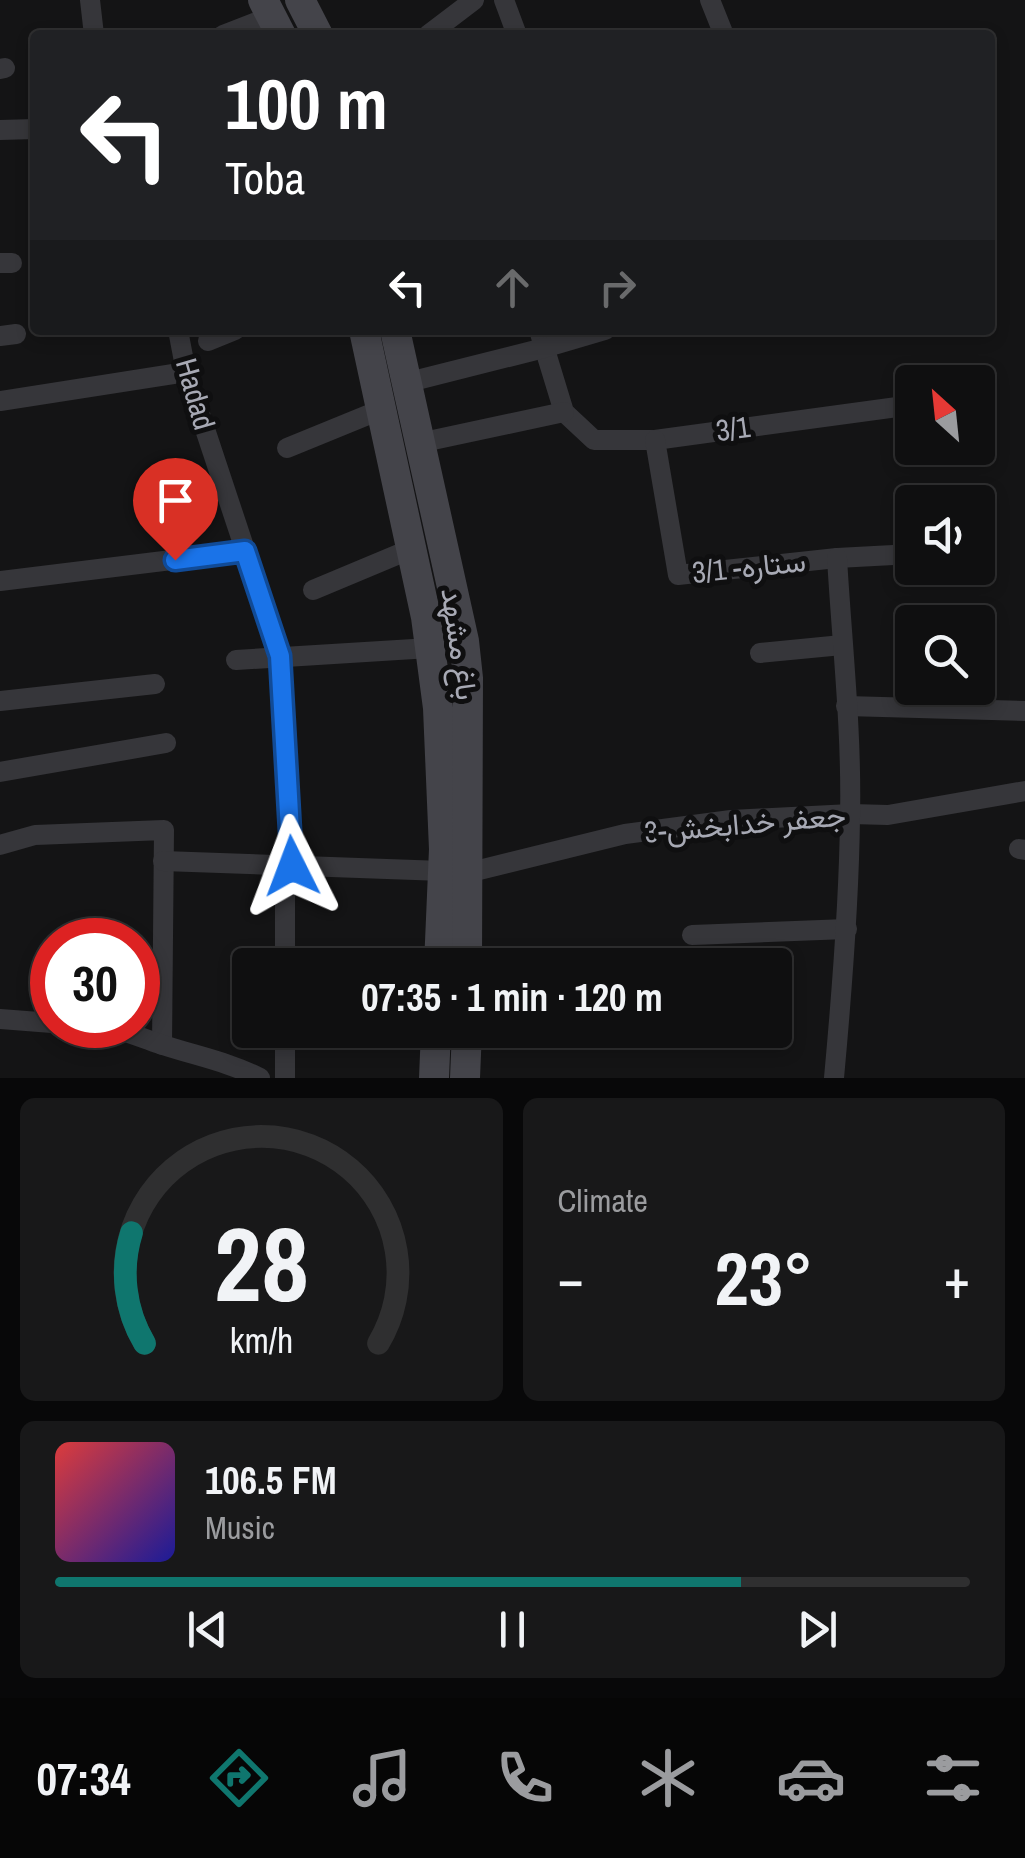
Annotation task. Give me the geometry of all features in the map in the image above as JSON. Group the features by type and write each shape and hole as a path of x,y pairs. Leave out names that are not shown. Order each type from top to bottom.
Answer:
{"main road":[{"path":"300,0 315,30"},
{"name":"باغ مشهد","path":"365,335 430,648 466,948"},
{"name":"باغ مشهد","path":"395,335 464,641 468,678 455,872 442,948"},
{"path":"404,518 422,523 435,508"},
{"path":"418,580 431,567 448,569"},
{"path":"434,1078 435,1048"},
{"path":"465,1078 466,1048"}],"street":[{"path":"90,0 93,30"},
{"path":"436,30 474,0"},
{"path":"504,0 515,30"},
{"path":"710,0 722,30"},
{"path":"237,30 272,17"},
{"path":"0,130 30,129"},
{"name":"Hadad","path":"179,335 186,372 280,656 288,866 286,948"},
{"path":"208,341 223,335"},
{"path":"405,382 541,339 570,335"},
{"path":"419,443 564,412 541,339"},
{"path":"0,401 186,372"},
{"name":"3/1","path":"564,412 594,440 655,440 895,407"},
{"path":"287,448 380,410"},
{"name":"ستاره- 3/1","path":"655,440 678,574 837,558"},
{"path":"313,590 411,549"},
{"path":"0,582 245,551"},
{"path":"834,1078 847,929 850,814 837,558 895,555"},
{"path":"760,653 842,645"},
{"path":"236,660 430,648"},
{"path":"0,702 156,684"},
{"path":"846,706 1025,710"},
{"path":"0,772 166,744"},
{"name":"جعفر خدابخش-3","path":"163,860 455,872 624,834 731,820 888,815 1025,792"},
{"path":"0,845 34,835 164,830 162,1045 233,1064 260,1078"},
{"path":"692,935 847,929"},
{"path":"0,1019 30,1021"},
{"path":"285,1048 285,1078"}],"route":[{"path":"175,560 245,551 280,656 292,866"}]}
